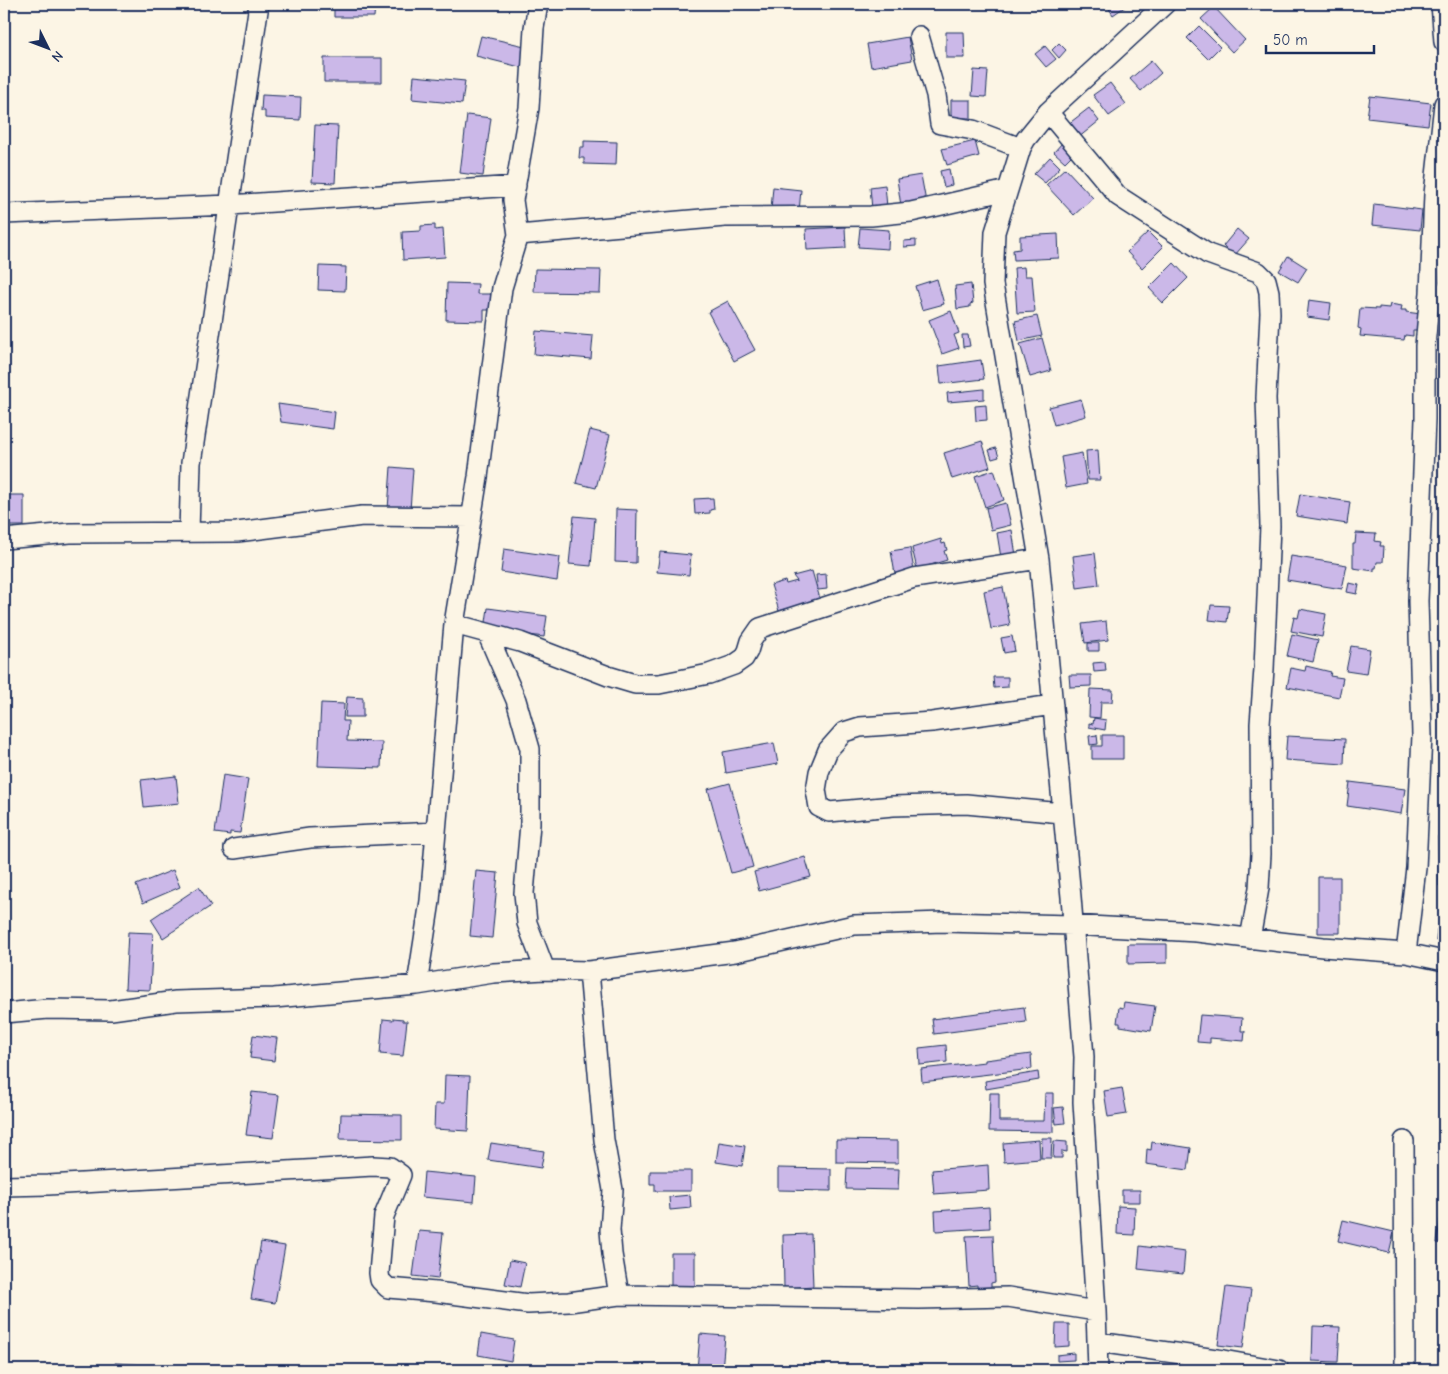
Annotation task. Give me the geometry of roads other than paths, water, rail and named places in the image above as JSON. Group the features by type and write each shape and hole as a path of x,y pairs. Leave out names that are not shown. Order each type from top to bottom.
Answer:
{"street":[{"path":"189,532 191,463 259,4"},
{"path":"417,985 430,900 454,624 472,517 502,288 518,235 513,200 529,108 534,28 538,4"},
{"path":"1098,1370 1098,1342 1083,1102 1084,1057 1053,705 1039,559 993,284 995,232 1021,148 1026,139 1048,112 1165,4"},
{"path":"1441,4 1444,42"},
{"path":"919,36 936,95 940,124 973,130 1021,148"},
{"path":"1406,953 1416,868 1422,735 1418,601 1425,419 1425,346 1437,293 1434,194 1444,104"},
{"path":"1048,112 1118,196 1208,254 1258,272 1266,280 1269,292 1270,313 1266,398 1270,526 1260,724 1261,854 1259,888 1250,939"},
{"path":"4,214 230,205 516,186"},
{"path":"518,235 725,217 871,216 911,212 1008,190"},
{"path":"4,540 70,533 237,532 362,516 472,517"},
{"path":"454,624 520,642 608,676 635,684 659,684 709,674 734,666 744,658 751,641 760,628 914,578 1039,559"},
{"path":"487,633 516,700 530,748 530,824 524,893 527,923 545,970"},
{"path":"1053,705 932,722 860,727 844,732 828,750 819,772 816,790 819,807 829,812 893,806 966,804 1062,813"},
{"path":"234,849 310,838 436,832"},
{"path":"4,1013 48,1009 111,1010 176,1001 274,998 417,985 492,973 545,970 589,972 735,952 854,925 943,922 1072,925 1197,932 1323,947 1406,953 1444,961"},
{"path":"589,972 604,1140 612,1190 610,1230 612,1254 620,1294"},
{"path":"1404,1141 1405,1370"},
{"path":"4,1186 373,1166 390,1167 400,1175 384,1216 379,1273 380,1280 388,1288 528,1304 569,1302 620,1294 919,1299 1008,1296 1096,1311"},
{"path":"1098,1342 1279,1370"}]}
